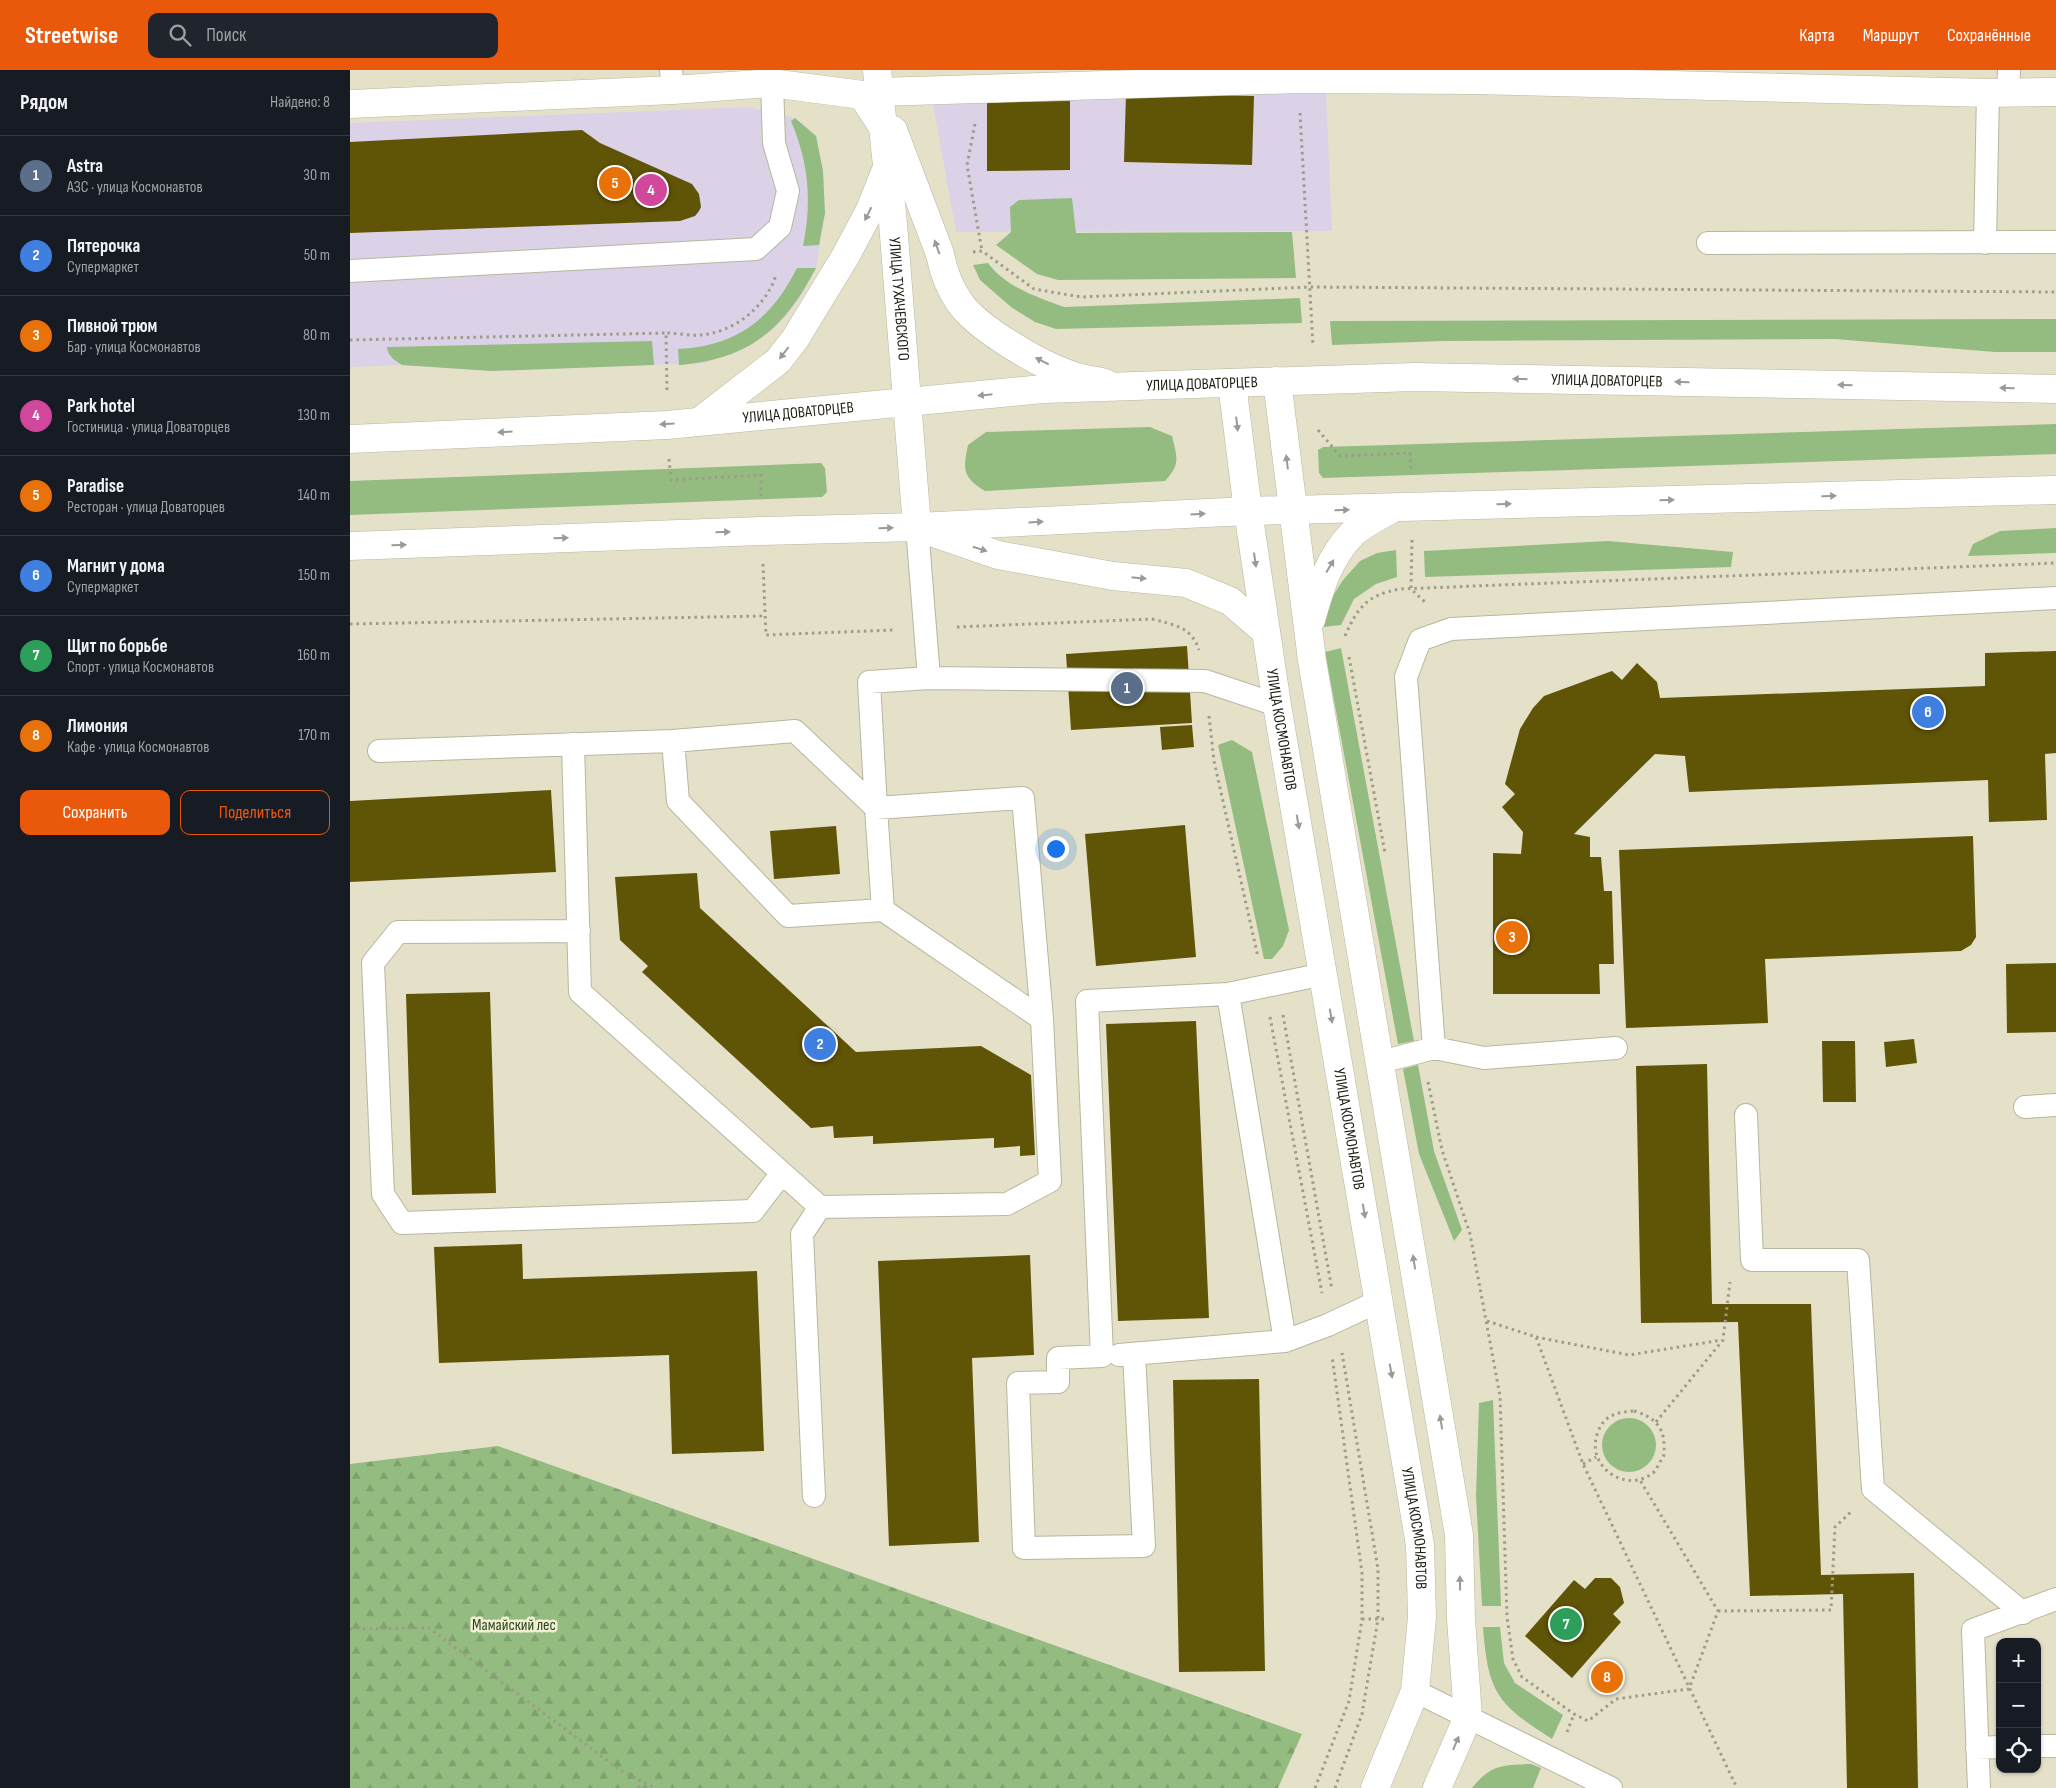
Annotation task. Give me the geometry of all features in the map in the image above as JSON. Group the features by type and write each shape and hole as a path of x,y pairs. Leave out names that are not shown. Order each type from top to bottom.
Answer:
{"main road":[{"path":"1121,387 1068,374 1018,349 992,333 960,304 943,268 940,254 878,81 982,90 1472,75 2002,85 2056,92"},
{"path":"350,104 672,80 772,83 862,95 884,127"},
{"name":"УЛИЦА ТУХАЧЕВСКОГО","path":"878,81 893,223 917,527"},
{"path":"700,422 778,360 795,339 845,257 870,210 887,169"},
{"name":"УЛИЦА ДОВАТОРЦЕВ","path":"350,439 700,422 1043,389 1277,381 1414,377 2056,389"},
{"path":"1277,381 1309,635 1459,1535 1461,1619 1468,1717 1437,1788"},
{"name":"УЛИЦА КОСМОНАВТОВ","path":"1232,383 1248,511 1277,705 1420,1545 1422,1617 1415,1691 1374,1788"},
{"path":"350,546 917,527 1248,511 2056,490"},
{"path":"1309,635 1324,575 1338,552 1354,532 1394,507"},
{"path":"917,527 998,555 1113,576 1186,583 1230,601 1266,632"}],"lane":[{"path":"350,271 756,250 780,227 788,191 774,143 772,83"},
{"path":"1985,243 2002,85"},
{"path":"1708,243 2056,242"},
{"path":"917,527 929,678"},
{"path":"1434,1048 1406,677 1420,640 1451,629 2056,598"},
{"path":"883,910 869,682 929,678 1205,681 1277,705"},
{"path":"380,751 573,744 673,741 795,732 876,808 1023,798 1042,1019 1050,1180 1007,1204 820,1207 580,992 573,744"},
{"path":"673,741 678,800 788,916 883,910 1042,1019"},
{"path":"579,930 398,932 373,964 383,1194 402,1222 754,1211 782,1172"},
{"path":"1102,1356 1087,1001 1228,994 1324,974"},
{"path":"1228,994 1285,1341"},
{"path":"1381,1062 1434,1048 1484,1058 1616,1048"},
{"path":"2025,1107 2056,1104"},
{"path":"1746,1115 1752,1260 1858,1260 1873,1489 2023,1613"},
{"path":"814,1496 802,1234 820,1207"},
{"path":"1134,1354 1144,1546 1024,1548 1018,1382 1058,1382 1058,1358 1134,1354 1285,1341 1337,1321 1379,1301"},
{"path":"1979,1788 1974,1630 2056,1599"},
{"path":"1415,1691 1611,1788"},
{"path":"2041,1746 2056,1746"},
{"path":"1977,1748 1996,1747"}],"path":[{"path":"982,90 967,165 982,251"},
{"path":"940,254 982,251 1034,290 1081,297 1310,287 2056,292"},
{"path":"350,340 666,333"},
{"path":"350,624 765,616"},
{"path":"766,635 1152,619 1180,627 1195,638 1201,656"},
{"path":"1309,635 1345,636"},
{"path":"1277,984 1337,1321 1378,1569 1378,1619 1362,1714 1335,1788"},
{"path":"1656,1422 1723,1340 1731,1278 1752,1260"},
{"path":"1486,1321 1536,1337 1629,1356 1723,1340"},
{"path":"1536,1337 1583,1464 1737,1788"},
{"path":"1634,1411 1646,1414 1656,1422 1664,1435 1664,1456 1655,1471 1640,1480 1626,1480 1614,1477 1603,1468 1596,1456 1594,1441 1606,1418 1620,1412 1634,1411"},
{"path":"1583,1464 1596,1456"},
{"path":"1718,1612 1831,1610 1835,1527 1873,1489"},
{"path":"350,1629 429,1628 620,1770 655,1788"},
{"path":"638,1788 639,1780"}],"shaded area":[{"path":"1325,70 1332,231 956,232 928,77"},
{"path":"748,107 795,118 816,136 823,171 825,213 816,268 803,293 788,314 771,331 743,349 705,363 492,371 402,365 350,367 350,123"}],"green space":[{"path":"795,118 816,136 823,171 825,213 819,245 803,246 808,198 802,152 791,121"},
{"path":"1072,198 1076,233 1292,232 1296,278 1058,280 1037,274 996,245 1011,232 1010,207 1019,200"},
{"path":"988,263 1013,285 1032,295 1064,307 1300,298 1302,323 1056,329 1035,322 1011,307 980,280 973,265"},
{"path":"797,268 816,268 791,308 762,337 745,348 726,356 704,362 679,365 678,349 699,347 717,342 734,336 750,327 776,302"},
{"path":"2056,319 2056,352 1995,352 1835,339 1443,341 1332,345 1330,321"},
{"path":"652,341 654,365 492,371 402,365 390,356 387,350 387,347"},
{"path":"2056,424 2056,454 1323,478 1319,473 1318,450 1323,447"},
{"path":"1150,427 1172,436 1176,465 1165,481 985,491 968,477 966,472 965,460 968,445 986,432"},
{"path":"821,463 825,468 827,492 822,497 350,515 350,481"},
{"path":"2056,528 2056,553 1968,556 1973,544 2000,531"},
{"path":"1608,541 1733,552 1731,567 1425,577 1424,551"},
{"path":"1396,550 1397,577 1376,584 1354,599 1341,625 1323,627 1327,605 1343,580 1360,561 1377,553"},
{"path":"1341,648 1414,1041 1398,1044 1325,652"},
{"path":"1232,740 1252,752 1289,930 1283,946 1272,959 1264,959 1218,745"},
{"path":"1418,1065 1434,1151 1462,1230 1454,1241 1419,1154 1403,1069"},
{"path":"1493,1400 1501,1606 1482,1606 1476,1496 1479,1403"},
{"path":"1629,1418 1639,1420 1648,1426 1654,1435 1656,1445 1654,1455 1648,1464 1639,1470 1629,1472 1619,1470 1610,1464 1604,1455 1602,1445 1604,1435 1610,1426 1619,1420"},
{"name":"Мамайский лес","path":"498,1446 1302,1734 1278,1788 350,1788 350,1464"},
{"path":"1483,1627 1500,1627 1504,1663 1515,1683 1563,1715 1552,1739 1519,1716 1507,1706 1499,1695 1488,1667"},
{"path":"1531,1764 1541,1768 1533,1788 1472,1788 1485,1774 1498,1767"}],"building":[{"path":"1126,93 1254,96 1252,165 1124,162"},
{"path":"1070,101 1070,170 987,171 987,102"},
{"path":"582,130 600,143 692,184 699,194 701,207 699,211 695,216 680,221 350,233 350,142"},
{"path":"1187,646 1192,723 1071,730 1066,654"},
{"path":"2056,651 2056,753 2045,754 2047,820 1989,822 1988,780 1689,792 1685,756 1655,754 1574,834 1590,837 1590,857 1601,857 1604,891 1612,891 1614,964 1599,964 1600,994 1493,994 1493,853 1521,854 1523,832 1502,807 1515,794 1505,784 1520,729 1533,708 1544,696 1612,671 1622,680 1637,663 1657,682 1660,698 1985,686 1985,653"},
{"path":"1192,725 1194,747 1162,750 1160,727"},
{"path":"551,790 556,872 350,882 350,801"},
{"path":"1185,825 1196,957 1096,966 1085,834"},
{"path":"836,826 840,874 774,879 770,831"},
{"path":"1973,836 1976,937 1971,945 1961,951 1765,959 1768,1023 1626,1028 1619,850"},
{"path":"697,873 700,908 856,1052 981,1046 1031,1075 1035,1155 1020,1156 1020,1146 994,1148 994,1138 873,1144 873,1136 834,1138 833,1126 811,1128 642,972 648,966 620,940 615,877"},
{"path":"2056,963 2056,1032 2007,1033 2006,964"},
{"path":"490,992 496,1193 412,1195 406,994"},
{"path":"1196,1021 1209,1318 1118,1321 1106,1024"},
{"path":"1914,1039 1917,1063 1886,1067 1884,1042"},
{"path":"1822,1041 1855,1041 1856,1102 1823,1102"},
{"path":"1707,1064 1712,1304 1811,1304 1821,1575 1914,1573 1918,1788 1847,1788 1843,1594 1750,1596 1738,1322 1641,1323 1636,1066"},
{"path":"522,1244 523,1279 757,1271 764,1451 672,1454 669,1355 439,1363 434,1247"},
{"path":"1030,1255 1034,1355 972,1358 979,1542 889,1546 878,1261"},
{"path":"1259,1379 1265,1671 1179,1672 1173,1380"},
{"path":"1595,1578 1611,1578 1620,1587 1624,1603 1613,1614 1621,1622 1572,1678 1525,1636 1574,1580 1585,1589"}],"place":[{"name":"Paradise","path":"615,183"},
{"name":"Park hotel","path":"651,190"},
{"name":"Astra","path":"1127,688"},
{"name":"Магнит у дома","path":"1928,712"},
{"name":"Пивной трюм","path":"1512,937"},
{"name":"Пятерочка","path":"820,1044"},
{"name":"Щит по борьбе","path":"1566,1624"},
{"name":"Лимония","path":"1607,1677"}]}
